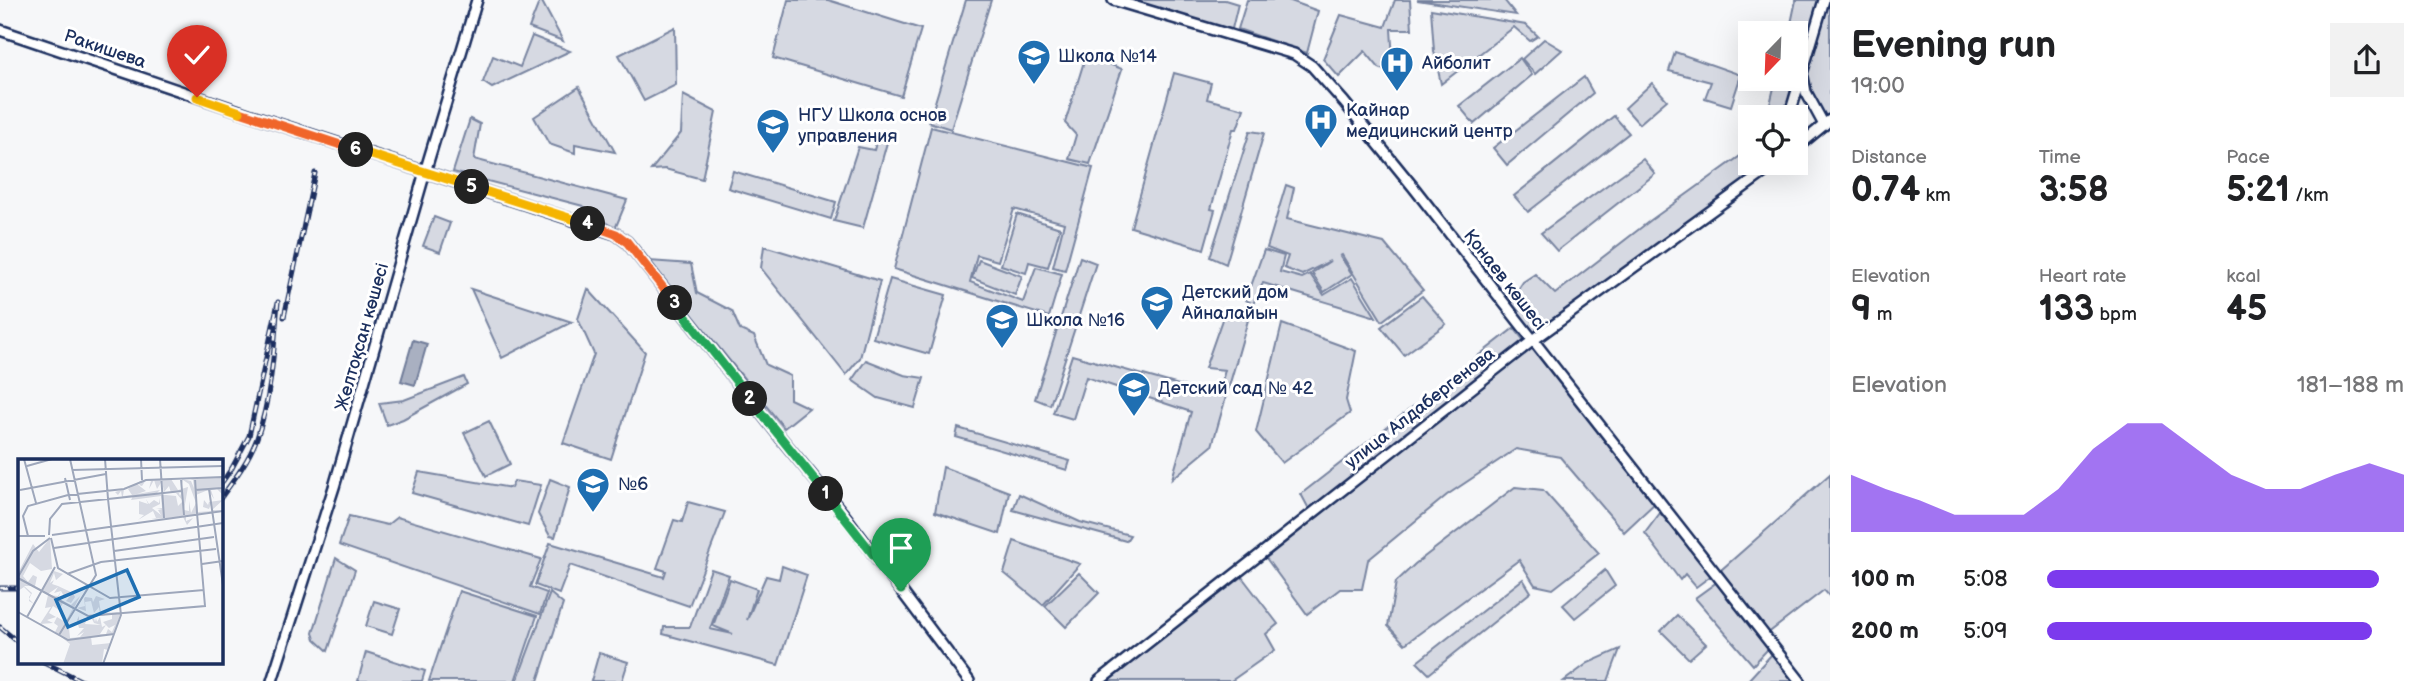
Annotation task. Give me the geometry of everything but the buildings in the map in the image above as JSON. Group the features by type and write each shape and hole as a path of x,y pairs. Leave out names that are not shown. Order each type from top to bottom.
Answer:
{"street":[{"name":"Желтоқсан көшесі","path":"272,681 334,487 477,0"},
{"name":"Қонаев көшесі","path":"1113,0 1294,54 1312,66 1426,204 1800,681"},
{"path":"1808,55 1824,0"},
{"name":"Ракишева","path":"0,30 616,234 627,242 845,516 969,681"},
{"path":"1806,91 1827,122 1808,138"},
{"name":"улица Алдабергенова","path":"1099,681 1532,341 1758,175"}],"shaded area":[{"path":"541,0 563,41 529,28"},
{"path":"788,0 828,0 921,29 901,96 773,58"},
{"path":"966,0 991,0 951,129 929,122"},
{"path":"1119,0 1225,0 1238,4 1231,33"},
{"path":"1247,0 1288,0 1318,11 1307,53 1238,29"},
{"path":"1395,0 1410,0 1412,29 1391,29 1394,75 1379,68 1365,51 1339,77 1323,59 1341,15 1385,27"},
{"path":"1417,0 1504,0 1516,15"},
{"path":"1796,0 1821,0 1808,40 1808,21 1792,21"},
{"path":"1830,0 1830,116 1824,121 1808,81 1808,69"},
{"path":"1431,9 1526,25 1538,36 1530,41 1514,27 1441,84 1434,51"},
{"path":"675,27 676,85 644,101 619,55"},
{"path":"532,36 570,51 492,88 483,82 493,56 520,67"},
{"path":"1544,39 1562,50 1535,74 1522,59"},
{"path":"1675,52 1738,74 1738,84 1731,106 1705,98 1711,82 1669,71"},
{"path":"1086,55 1122,69 1090,164 1069,159 1076,135 1065,123"},
{"path":"1520,58 1532,75 1474,124 1459,106"},
{"path":"1174,73 1211,83 1207,99 1244,109 1237,129 1233,129 1211,209 1215,210 1204,249 1131,227"},
{"path":"1584,77 1593,93 1507,165 1493,148"},
{"path":"1652,83 1667,100 1639,124 1625,108"},
{"path":"579,87 615,152 575,144 575,153 549,144 534,117"},
{"path":"1773,91 1791,91 1787,105 1770,105"},
{"path":"683,95 716,112 702,179 665,169 651,170 681,133"},
{"path":"1614,116 1629,133 1528,212 1514,196"},
{"path":"470,119 480,124 474,159 627,200 615,229 583,206 453,172"},
{"path":"931,127 1093,168 1065,270 1053,267 1064,223 1014,209 998,261 977,255 970,282 1023,302 1036,267 1062,274 1049,317 894,269"},
{"path":"1250,131 1264,133 1226,264 1210,257"},
{"path":"878,136 888,139 863,228 834,221 858,147 874,150"},
{"path":"1738,158 1738,175 1753,175 1533,335 1508,305 1523,282 1535,274 1555,294"},
{"path":"1643,159 1655,174 1557,251 1541,233"},
{"path":"733,171 836,202 831,219 728,188"},
{"path":"1286,185 1294,188 1287,219 1384,243 1423,290 1382,321 1342,255 1340,256 1352,274 1324,292 1312,273 1330,261 1302,275 1284,268 1288,256 1267,248"},
{"path":"1017,214 1060,228 1048,267 1029,262 1026,273 1001,265"},
{"path":"434,217 450,223 440,252 423,246"},
{"path":"764,246 880,281 860,358 846,375 761,268"},
{"path":"1264,250 1284,256 1280,272 1302,278 1310,274 1324,295 1352,278 1376,317 1263,283 1253,304 1246,300"},
{"path":"1080,257 1096,263 1050,405 1035,399"},
{"path":"979,260 1022,276 1015,295 972,278"},
{"path":"649,261 691,264 697,293 732,311 740,330 754,336 766,365 790,376 790,399 809,408 784,428"},
{"path":"890,279 946,295 929,354 873,338"},
{"path":"471,289 572,322 502,358"},
{"path":"588,289 645,352 611,459 563,443 594,354 578,319"},
{"path":"1422,296 1446,324 1404,355 1381,327"},
{"path":"1225,311 1248,320 1212,446 1172,479 1191,412 1086,377 1073,419 1053,413 1072,355 1218,396 1225,370 1205,368"},
{"path":"1282,324 1356,351 1346,400 1350,413 1282,463 1256,432"},
{"path":"1514,328 1525,342 1310,511 1301,494"},
{"path":"1531,346 1655,503 1624,532 1560,457 1516,449 1447,495 1368,560 1362,589 1340,589 1307,614 1266,558"},
{"path":"866,360 904,375 924,378 915,408 878,398 852,380"},
{"path":"464,377 467,384 387,425 379,403 404,400"},
{"path":"489,421 510,464 486,476 464,433"},
{"path":"958,428 1070,461 1067,470 956,437"},
{"path":"943,467 1009,492 1000,534 935,512"},
{"path":"419,472 511,488 514,481 541,485 528,526 412,493"},
{"path":"1830,474 1830,597 1824,590 1767,634 1721,570"},
{"path":"550,479 570,487 555,537 550,536 538,514"},
{"path":"1515,487 1543,490 1599,553 1553,589 1535,585 1519,560 1405,644 1388,626 1396,582 1415,564"},
{"path":"1019,494 1080,522 1130,535 1126,541 1013,510"},
{"path":"688,502 725,512 689,606 570,565 559,594 535,585 550,543 664,577 666,571 657,568 674,520 682,522"},
{"path":"1660,513 1712,575 1696,587 1685,574 1680,580 1645,533"},
{"path":"349,516 387,525 397,517 541,559 530,587 547,593 540,614 339,545"},
{"path":"1014,541 1080,564 1043,605 1004,573"},
{"path":"336,558 355,570 328,651 315,639 313,633"},
{"path":"782,566 807,575 778,665 663,634 664,627 690,627 711,569 729,575 710,629 733,634 713,626 730,579 757,589 747,620 766,576 779,579"},
{"path":"1605,570 1615,586 1575,618 1563,605"},
{"path":"1079,573 1099,593 1066,627 1045,606"},
{"path":"1242,577 1278,624 1266,634 1275,650 1231,681 1107,681"},
{"path":"1523,579 1531,592 1429,674 1417,662"},
{"path":"1717,582 1768,649 1753,665 1695,598"},
{"path":"459,591 537,616 515,681 429,681"},
{"path":"550,593 563,604 538,681 517,681"},
{"path":"374,601 400,609 392,634 366,626"},
{"path":"1677,615 1706,644 1689,659 1661,631"},
{"path":"1620,649 1608,681 1564,681 1588,663"},
{"path":"366,652 425,671 422,681 358,681"},
{"path":"599,653 628,662 622,681 591,681"},
{"path":"1772,654 1795,681 1750,681"}],"water":[{"path":"413,340 427,344 415,385 401,381"}],"railway":[{"path":"284,317 315,173"},
{"path":"222,482 249,436 278,302 272,371 262,422 250,454 222,496"},
{"path":"0,588 18,588"},
{"path":"0,627 18,642"},
{"path":"48,664 82,681"}],"place":[{"name":"Школа №14","path":"1034,86"},
{"name":"Айболит","path":"1397,93"},
{"name":"Кайнар медицинский центр","path":"1321,150"},
{"name":"НГУ Школа основ управления","path":"773,155"},
{"name":"Детский дом Айналайын","path":"1157,332"},
{"name":"Школа №16","path":"1002,350"},
{"name":"Детский сад № 42","path":"1134,418"},
{"name":"№6","path":"593,514"}],"route":[{"path":"197,97 616,234 627,242 640,258 901,590"}]}
